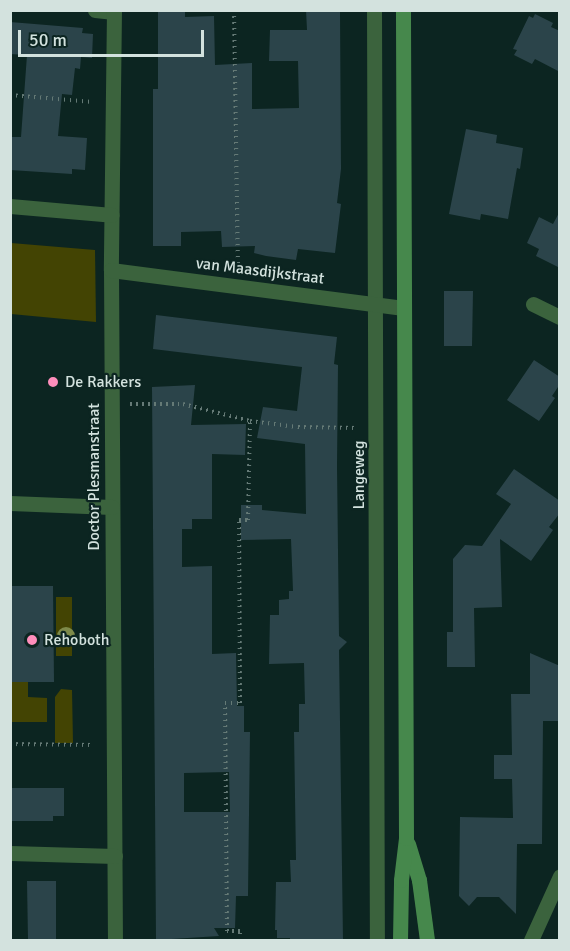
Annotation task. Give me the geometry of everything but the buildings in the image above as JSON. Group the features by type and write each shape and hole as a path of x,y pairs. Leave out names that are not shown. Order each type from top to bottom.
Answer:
{"main road":[{"path":"400,940 401,880 406,838 403,10"},
{"path":"406,838 419,880 427,940"}],"street":[{"name":"Doctor Plesmanstraat","path":"95,10 114,11 111,270 115,940"},
{"name":"Langeweg","path":"374,10 377,303 377,940"},
{"path":"10,206 112,215"},
{"name":"van Maasdijkstraat","path":"111,270 404,308"},
{"path":"533,304 560,318"},
{"path":"10,504 112,507"},
{"path":"10,853 115,856"},
{"path":"531,940 560,876"}],"path":[{"path":"234,10 240,286"},
{"path":"10,95 113,104"},
{"path":"112,405 183,404 250,421 298,427 376,428"},
{"path":"240,940 240,931 227,931 225,703 240,703 239,520 248,520 250,421"},
{"path":"10,744 114,746"}],"shaded area":[{"path":"11,243 95,250 96,322 11,314"},
{"path":"56,597 72,597 72,656 56,656"},
{"path":"11,682 28,682 28,697 47,698 47,722 11,722"},
{"path":"61,689 72,690 73,743 55,743 55,697"}],"place":[{"name":"De Rakkers","path":"53,382"},
{"name":"Rehoboth","path":"32,640"}]}
